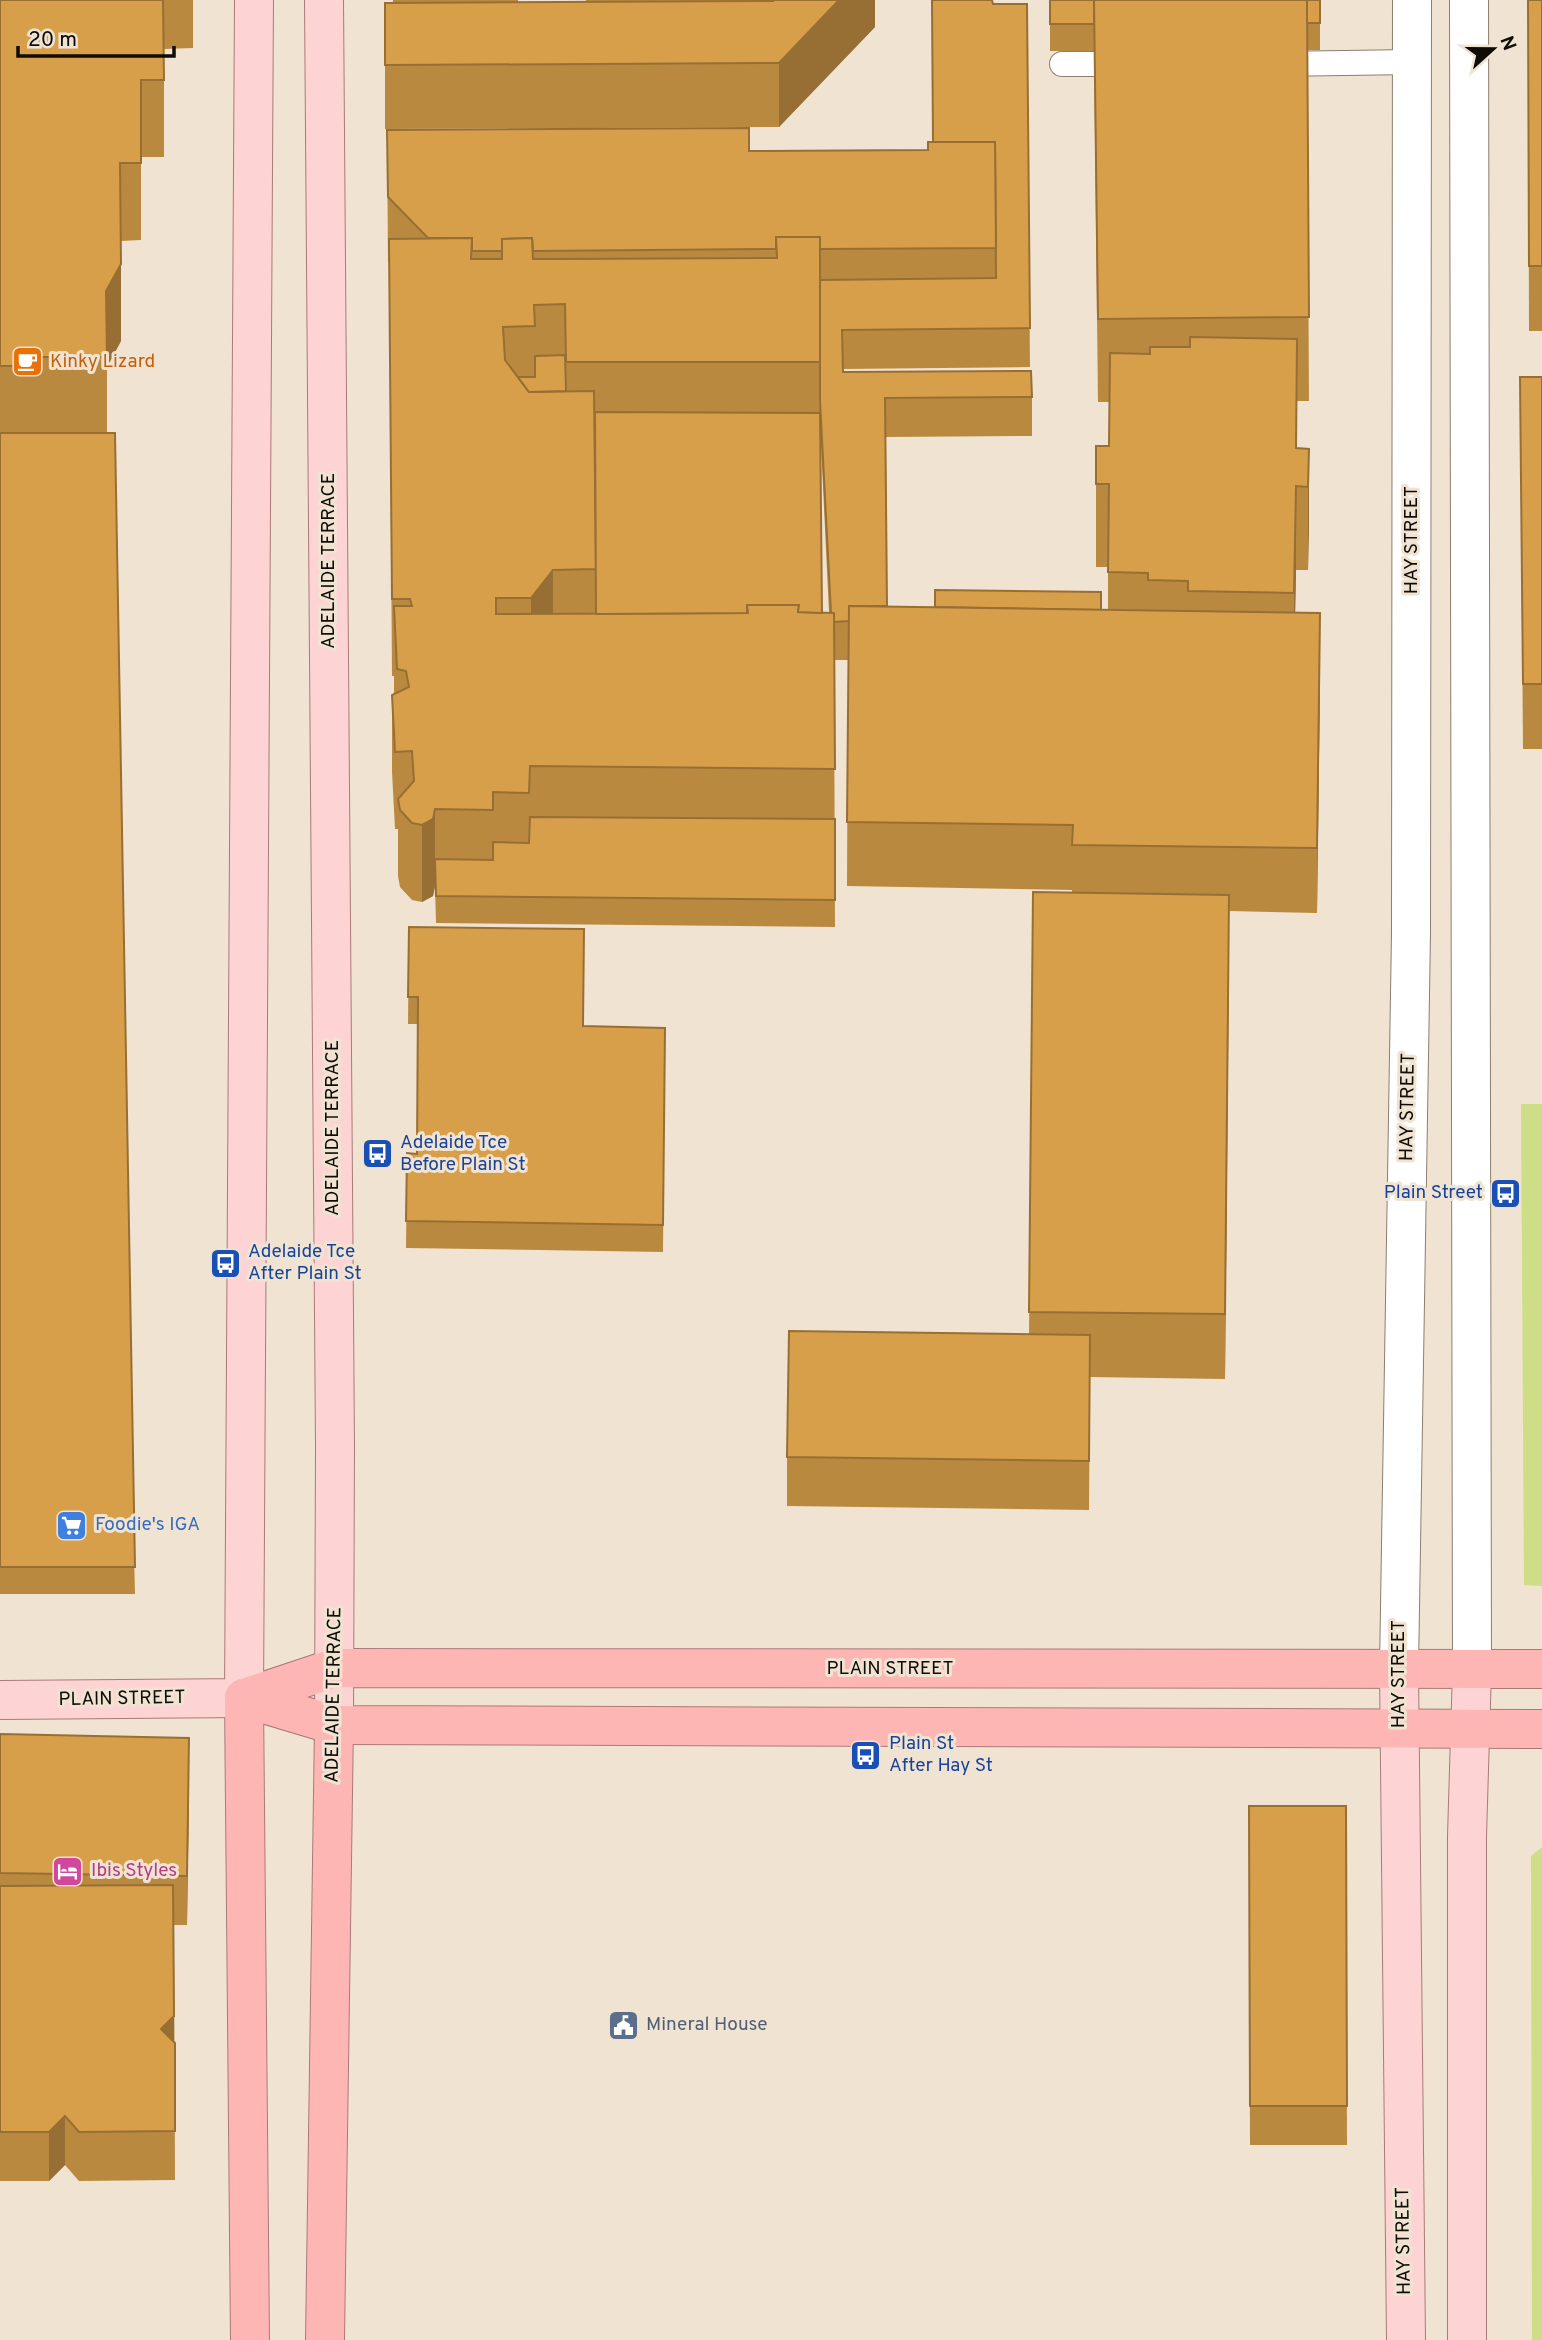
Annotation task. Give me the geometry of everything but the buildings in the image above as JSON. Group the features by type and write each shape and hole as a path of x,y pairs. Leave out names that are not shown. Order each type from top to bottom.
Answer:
{"highway":[{"name":"PLAIN STREET","path":"244,1698 334,1668 1542,1669"},
{"name":"PLAIN STREET","path":"244,1698 334,1725 1542,1729"},
{"path":"244,1698 250,2340"},
{"name":"ADELAIDE TERRACE","path":"325,2340 334,1725"}],"main road":[{"path":"244,1698 254,0"},
{"name":"ADELAIDE TERRACE","path":"324,0 334,1725"},
{"name":"HAY STREET","path":"1405,2340 1399,1669 1411,919 1412,0"},
{"path":"1467,2340 1467,1836 1472,1670 1469,0"},
{"name":"PLAIN STREET","path":"0,1700 244,1698"}],"lane":[{"path":"1257,64 1412,62"},
{"path":"1062,64 1146,64"}],"green space":[{"path":"1521,1104 1542,1104 1542,1586 1524,1585"},
{"path":"1542,1847 1542,2340 1532,2340 1531,1856"}],"place":[{"name":"Kinky Lizard","path":"27,362"},
{"name":"Adelaide Tce Before Plain St","path":"377,1154"},
{"name":"Plain Street","path":"1506,1193"},
{"name":"Adelaide Tce After Plain St","path":"225,1263"},
{"name":"Foodie's IGA","path":"72,1525"},
{"name":"Plain St After Hay St","path":"866,1755"},
{"name":"Ibis Styles","path":"68,1871"},
{"name":"Mineral House","path":"623,2025"}]}
